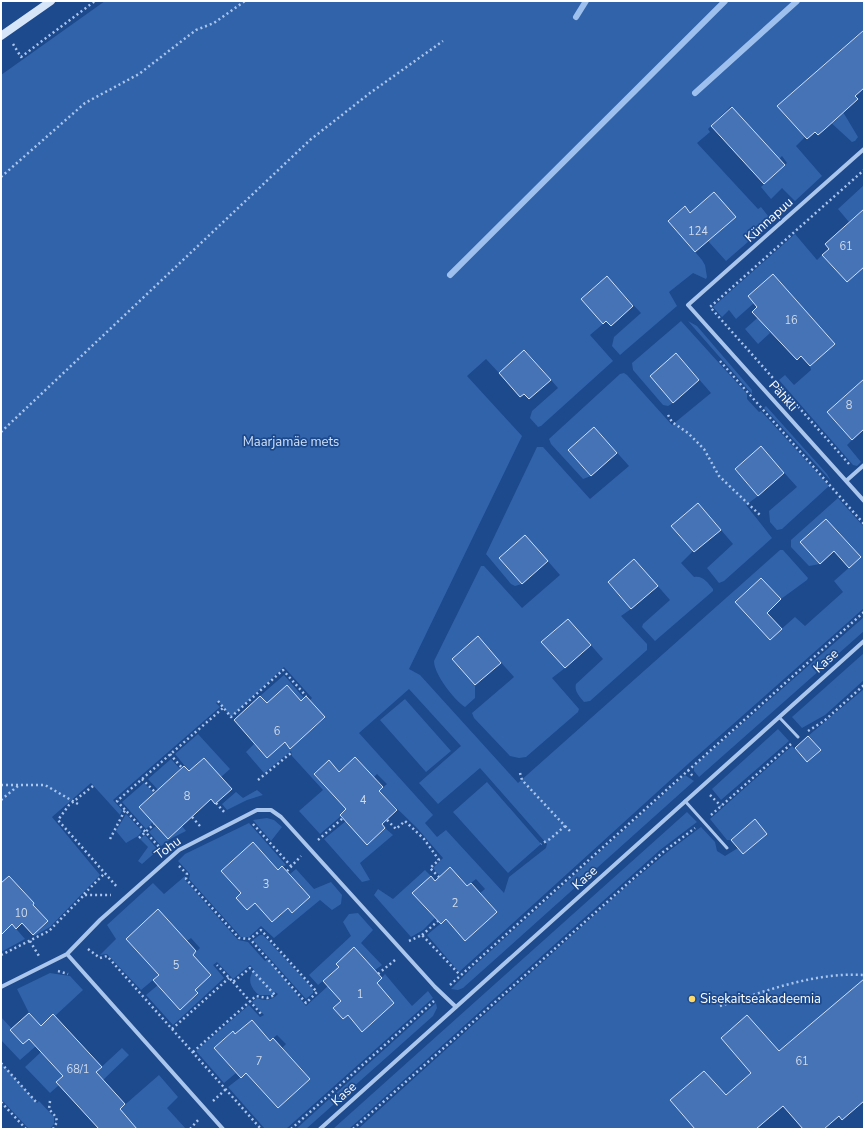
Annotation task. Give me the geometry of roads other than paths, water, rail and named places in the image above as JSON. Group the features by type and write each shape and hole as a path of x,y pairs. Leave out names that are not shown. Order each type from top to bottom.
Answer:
{"main road":[{"path":"3,34 51,1"}],"street":[{"name":"Künnapuu","path":"688,305 864,149"},
{"name":"Pähkli","path":"688,305 864,501"},
{"path":"846,481 864,465"},
{"name":"Kase","path":"320,1129 864,641"},
{"name":"Tohu","path":"68,954 100,920 179,850 257,810 271,810 281,817 456,1007"},
{"path":"1,987 68,954 223,1129"}],"lane":[{"path":"779,717 798,737"},
{"path":"685,801 727,848"}],"waterway":[{"path":"576,17 586,1"},
{"path":"450,275 725,1"},
{"path":"695,93 797,1"}],"place":[{"name":"Sisekaitseakadeemia","path":"692,999"}],"park label":[{"name":"Maarjamäe mets","path":"291,442"}]}
